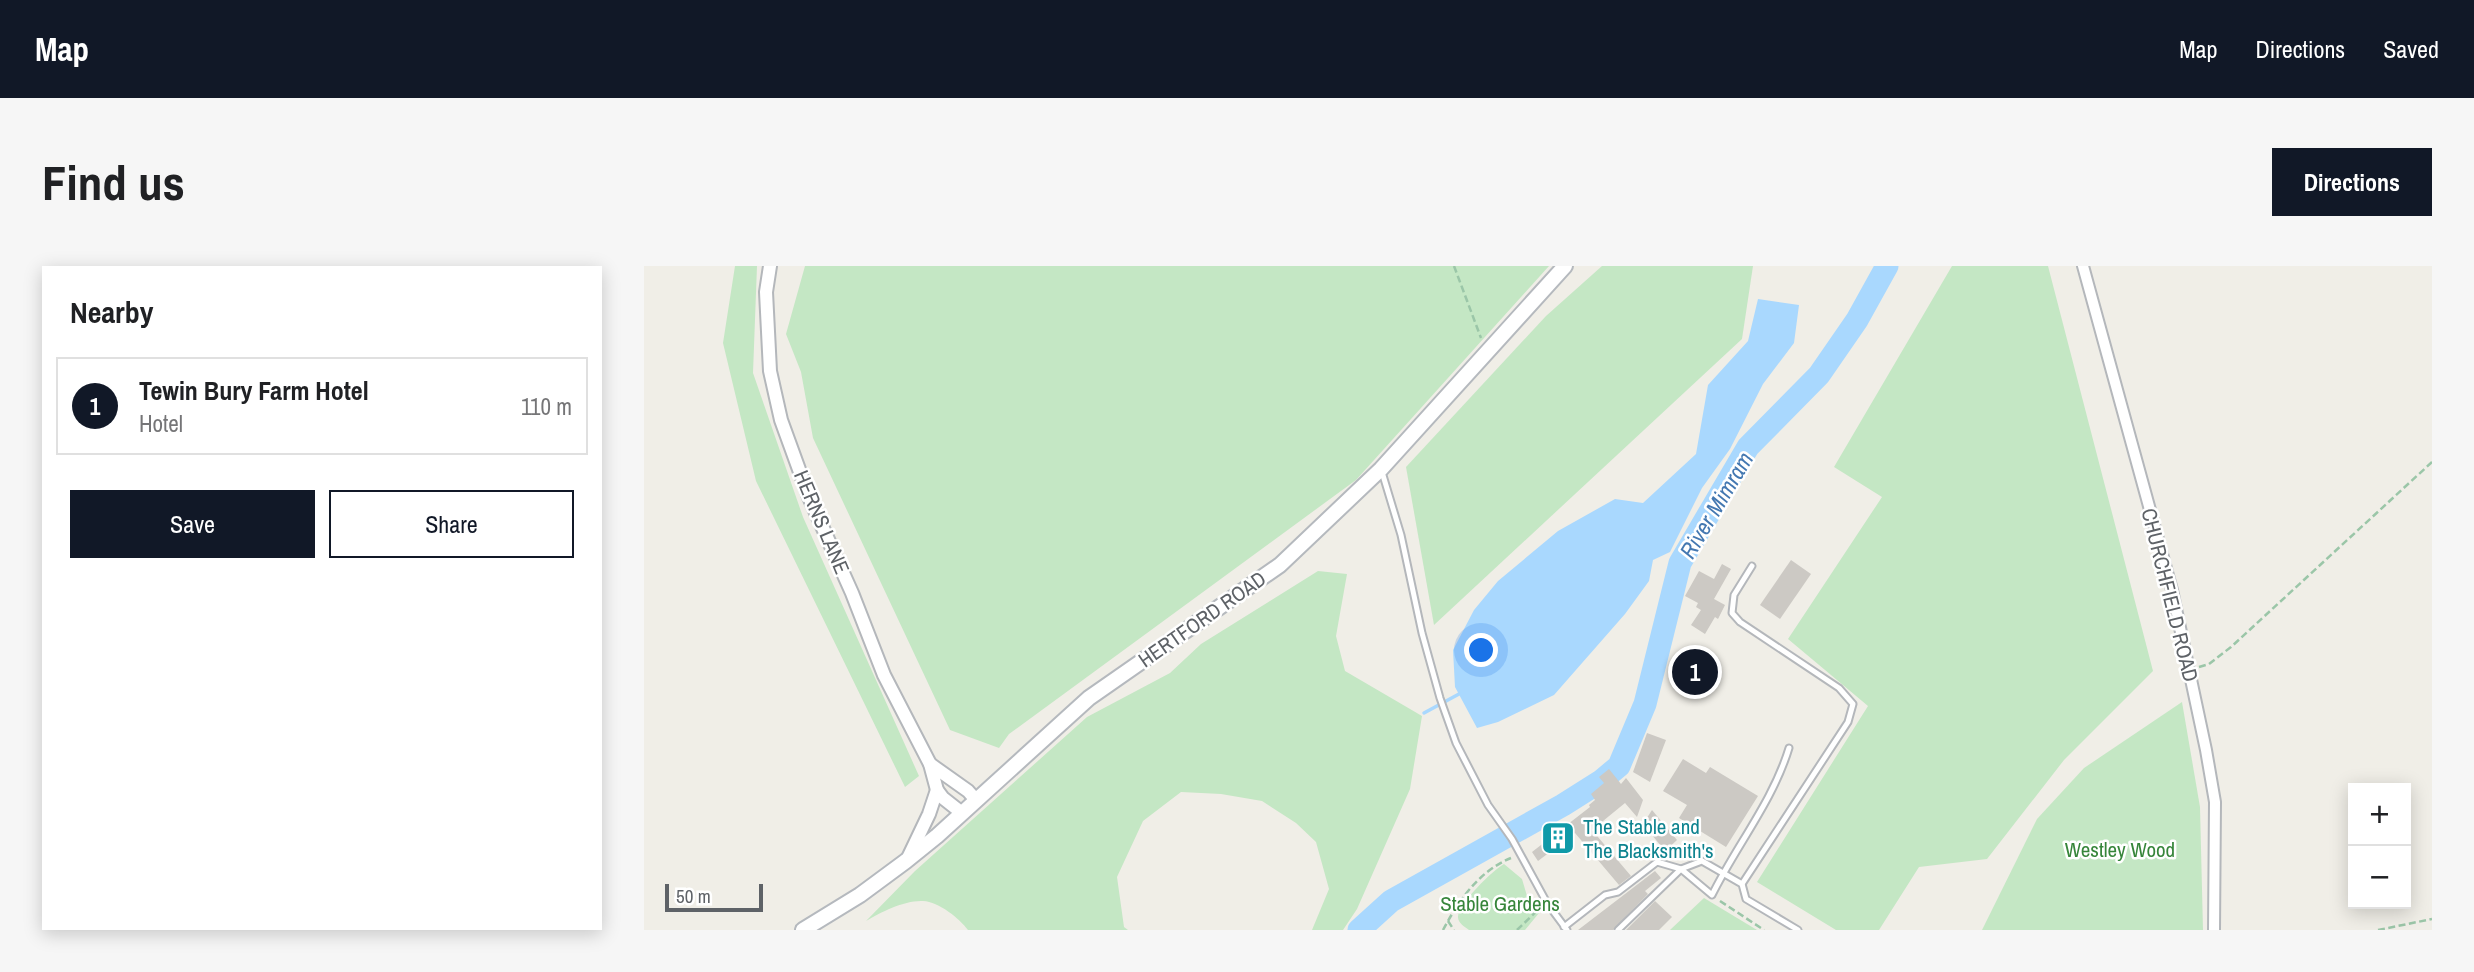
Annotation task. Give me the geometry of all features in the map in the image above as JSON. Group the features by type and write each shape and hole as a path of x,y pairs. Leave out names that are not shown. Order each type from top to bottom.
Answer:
{"main road":[{"name":"HERTFORD ROAD","path":"803,930 860,895 906,862 1089,698 1280,565 1381,469 1565,266"}],"street":[{"name":"HERNS LANE","path":"770,266 766,292 770,372 781,421 809,497 852,593 884,675 930,764 937,790"},
{"name":"CHURCHFIELD ROAD","path":"2083,266 2172,590 2216,802 2214,930"},
{"name":"HERNS LANE","path":"930,764 968,790 976,800"},
{"path":"937,790 962,813"},
{"path":"906,862 924,827 937,790"}],"lane":[{"path":"1381,469 1401,535 1422,633 1456,743 1476,785 1505,827 1547,903 1566,928 1605,895 1618,892 1657,862 1681,869 1712,895 1781,776 1789,748"},
{"path":"1742,884 1848,722 1853,704 1848,695 1839,688 1740,622 1732,613 1734,595 1752,566"},
{"path":"1618,930 1681,869 1702,861 1742,884 1746,898 1798,930"}],"path":[{"path":"1454,266 1486,351"},
{"path":"2189,671 2209,663 2231,647 2432,462"},
{"path":"1443,930 1485,872 1496,864 1520,855"},
{"path":"1712,895 1764,930"},
{"path":"1517,930 1531,914 1547,903"},
{"path":"2378,930 2432,919"},
{"path":"1448,920 1454,930"}],"green space":[{"path":"735,266 757,266 753,373 803,517 919,776 905,787 756,481 723,343"},
{"path":"805,266 1549,266 1356,480 1009,734 999,748 950,730 813,438 801,372 786,334"},
{"path":"1602,266 1753,266 1742,339 1434,625 1406,467 1546,316"},
{"path":"1952,266 2048,266 2153,671 2064,760 1987,859 1919,867 1879,930 1836,930 1757,882 1868,706 1788,639 1882,497 1834,467"},
{"path":"1318,571 1347,574 1336,636 1345,671 1422,716 1410,789 1357,909 1343,930 1312,930 1329,889 1316,842 1296,823 1262,801 1221,794 1181,792 1143,821 1117,877 1124,927 1128,930 968,930 948,911 923,901 886,910 866,921 915,871 1087,717 1170,673 1201,644"},
{"name":"Westley Wood","path":"2182,702 2200,807 2203,930 1982,930 2037,819 2084,768"},
{"name":"Stable Gardens","path":"1504,864 1522,879 1527,896 1539,913 1525,930 1469,930 1459,921 1460,911 1477,888"},
{"path":"1704,898 1757,930 1670,930"}],"water":[{"path":"1758,299 1799,305 1794,343 1763,384 1730,449 1702,488 1670,552 1653,560 1649,581 1625,614 1554,695 1498,722 1477,728 1455,687 1453,650 1474,610 1498,581 1558,531 1615,499 1643,503 1696,454 1708,385 1748,341"}],"building":[{"path":"1791,560 1811,574 1780,619 1760,605"},
{"path":"1722,564 1731,569 1714,599 1725,605 1718,619 1715,617 1705,634 1691,625 1701,610 1696,607 1698,603 1685,596 1699,571 1714,579"},
{"path":"1647,733 1666,740 1650,782 1633,772"},
{"path":"1683,759 1706,773 1710,767 1758,796 1726,847 1679,818 1687,805 1663,791"},
{"path":"1609,769 1621,784 1626,778 1643,800 1637,817 1625,803 1592,830 1631,876 1619,885 1575,833 1538,861 1532,852 1590,807 1595,800 1591,794 1604,783 1599,777"},
{"path":"1652,810 1677,840 1665,851 1643,824"},
{"path":"1655,871 1661,878 1645,891 1648,894 1613,930 1578,930"},
{"path":"1655,901 1672,917 1659,930 1626,930"}],"waterway":[{"name":"River Mimram","path":"1359,930 1391,901 1563,805 1619,766 1645,704 1680,563 1748,447 1819,375 1857,320 1887,266"},
{"path":"1424,713 1459,694"}],"place":[{"name":"Tewin Bury Farm Hotel","path":"1695,672"},
{"name":"The Stable and The Blacksmith's","path":"1558,838"}]}
